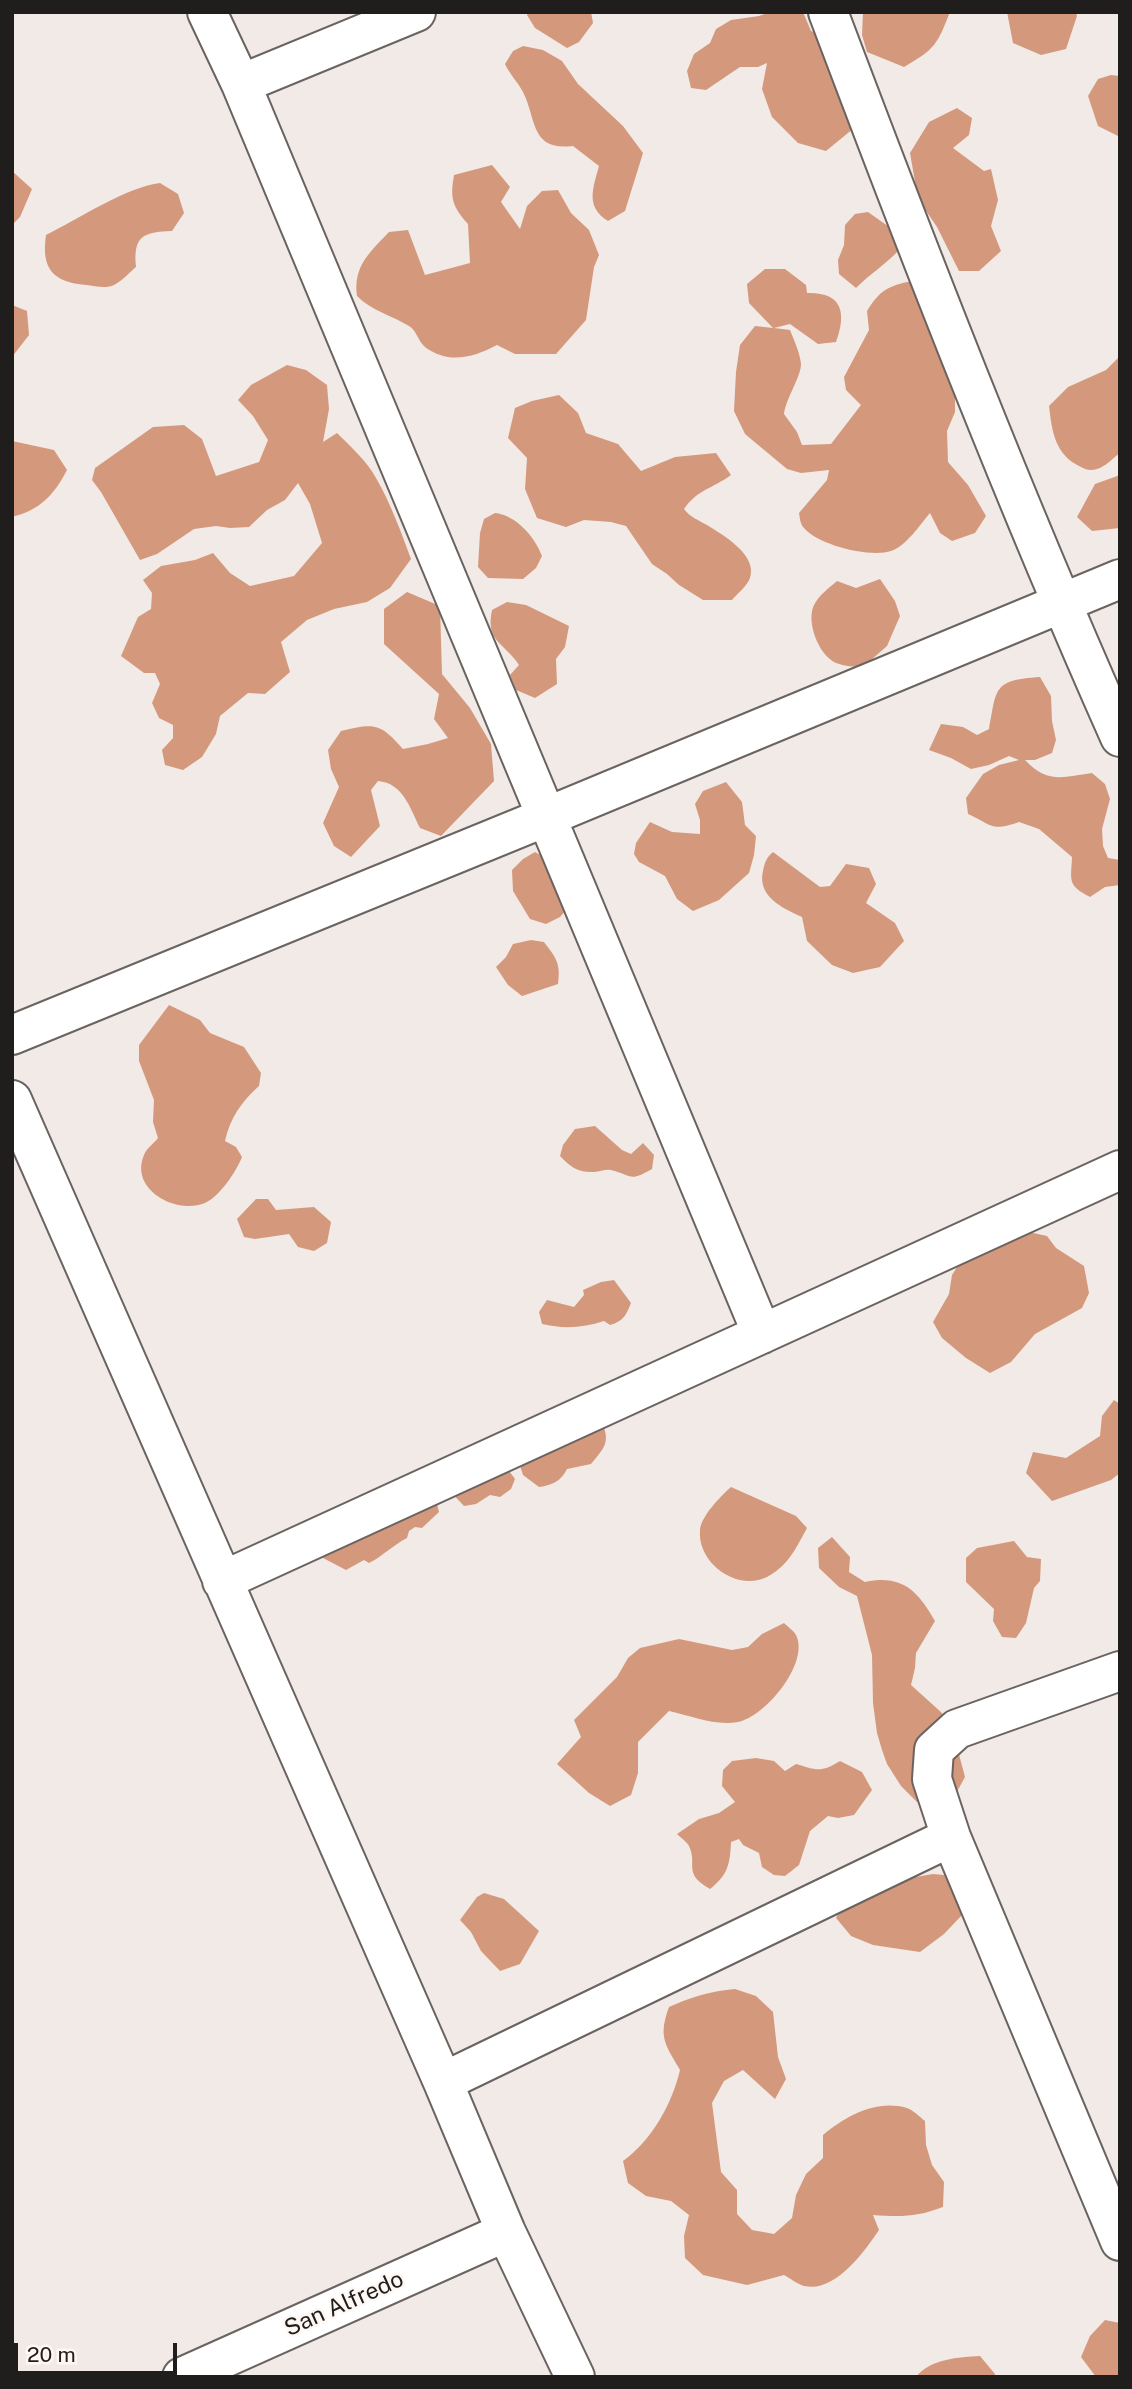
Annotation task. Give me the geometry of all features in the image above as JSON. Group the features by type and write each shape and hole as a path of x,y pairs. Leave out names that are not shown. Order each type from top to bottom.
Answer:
{"street":[{"path":"207,12 241,84 762,1334"},
{"path":"241,84 416,12"},
{"path":"828,12 905,215 1060,603 1120,737"},
{"path":"12,1035 1120,579"},
{"path":"12,1100 443,2082 506,2232 575,2377"},
{"path":"222,1581 1120,1170"},
{"path":"1120,1671 957,1729 934,1750 932,1779 951,1837 1120,2241"},
{"path":"443,2082 951,1837"},
{"name":"San Alfredo","path":"182,2377 506,2232"}],"shaded area":[{"path":"528,12 591,12 593,23 579,42 567,48 535,28 527,15"},
{"path":"770,12 803,12 811,31 830,39 865,119 826,151 798,143 772,117 762,89 767,63 758,67 740,67 706,90 691,88 687,71 694,54 710,43 716,29 731,20"},
{"path":"863,12 950,12 934,45 904,67 867,52 862,35"},
{"path":"1007,12 1076,12 1077,16 1066,49 1041,55 1013,43"},
{"path":"523,46 543,50 562,61 578,84 623,126 643,153 625,211 608,221 596,210 593,203 593,189 599,166 573,146 549,144 537,131 523,92 505,64 513,51"},
{"path":"1111,75 1120,76 1120,137 1098,126 1088,96 1098,79"},
{"path":"957,108 972,118 969,135 953,148 984,171 991,169 998,200 991,226 1001,251 979,271 959,271 937,227 918,199 910,153 929,122"},
{"path":"492,165 510,187 501,202 520,229 527,206 542,191 558,190 571,213 589,230 599,255 594,267 586,320 556,354 515,354 497,345 470,356 443,356 425,347 409,326 375,309 357,296 356,285 364,260 389,232 408,230 425,275 470,263 468,224 455,207 452,196 454,175"},
{"path":"12,171 32,189 20,217 12,225"},
{"path":"160,183 178,194 184,213 172,231 147,235 138,242 136,267 123,279 104,287 65,281 52,272 46,257 46,235 133,190"},
{"path":"868,212 892,229 900,249 856,288 839,274 838,260 844,245 845,225 855,214"},
{"path":"765,269 785,269 806,285 807,293 828,296 834,300 841,313 836,342 818,344 790,324 774,328 790,330 799,355 800,369 784,414 797,432 802,445 831,444 861,405 846,390 844,377 869,330 867,311 885,290 912,281 955,394 955,412 947,431 948,462 968,485 986,516 975,533 952,541 940,533 930,513 902,545 891,551 871,553 832,545 811,534 803,526 799,513 827,480 829,470 801,473 787,469 745,434 734,411 740,345 755,326 773,328 749,303 747,284"},
{"path":"12,305 27,311 29,335 12,357"},
{"path":"1120,356 1120,453 1100,468 1087,469 1072,462 1060,449 1056,442 1049,406 1068,387 1106,370"},
{"path":"287,365 306,370 327,385 329,409 323,442 337,433 368,466 386,498 411,559 390,588 367,602 334,609 307,620 281,642 290,672 265,694 248,693 220,716 216,734 202,757 183,770 165,765 162,750 173,738 173,725 159,718 152,703 160,684 155,673 144,673 121,656 138,617 151,609 152,593 143,580 161,566 195,560 213,553 230,573 250,586 294,576 322,543 310,504 298,483 285,500 267,510 249,527 216,526 194,529 157,554 140,560 92,480 95,468 153,427 184,425 202,439 216,476 259,462 268,440 253,416 238,400 251,385"},
{"path":"559,395 578,413 586,433 618,444 641,471 675,457 716,453 731,475 700,493 684,509 730,540 749,561 750,578 732,600 703,600 679,585 652,564 626,526 584,520 566,527 537,518 525,489 527,458 508,438 515,408"},
{"path":"12,441 54,450 67,470 57,487 38,506 12,517"},
{"path":"1120,475 1120,528 1092,531 1077,517 1095,484"},
{"path":"495,513 510,518 524,528 542,556 536,568 523,579 488,578 478,567 480,533 484,519"},
{"path":"880,579 895,601 900,616 887,646 863,667 836,663 824,653 815,637 812,620 814,605 837,581 856,588"},
{"path":"407,592 440,606 442,674 470,708 491,744 494,781 441,836 420,828 400,791 378,781 371,790 380,826 351,857 334,846 323,823 339,787 331,769 328,750 341,731 376,727 388,734 403,749 448,738 434,719 439,694 384,644 384,609"},
{"path":"507,602 526,605 569,626 565,647 556,659 557,684 535,698 516,690 510,675 519,665 491,629 492,610"},
{"path":"1040,677 1051,696 1056,740 1052,753 1035,760 1025,760 1048,776 1092,773 1105,784 1110,799 1102,829 1103,846 1108,858 1120,860 1120,885 1105,887 1090,897 1077,889 1072,882 1072,857 1039,829 1019,822 1002,827 992,826 968,814 966,798 983,774 999,765 1019,760 1009,756 971,769 929,750 941,724 963,727 977,735 989,729 1000,689 1013,681"},
{"path":"726,782 742,802 745,825 756,836 754,855 749,873 719,900 693,911 677,899 665,876 639,862 634,854 636,843 650,822 672,832 700,834 700,820 695,804 703,791"},
{"path":"535,852 549,860 566,910 560,917 546,924 530,919 513,891 512,870"},
{"path":"773,852 820,887 830,886 846,864 869,868 876,884 866,903 895,923 904,941 880,967 853,973 832,965 807,941 802,917 779,905 767,894 762,880 764,865"},
{"path":"531,940 544,942 554,957 559,971 558,984 522,996 508,985 496,967 513,944"},
{"path":"169,1005 200,1020 210,1033 244,1047 261,1073 259,1086 238,1110 225,1141 236,1147 242,1157 239,1163 227,1183 211,1200 194,1206 169,1202 158,1197 143,1179 141,1168 145,1153 158,1138 153,1122 154,1100 139,1061 139,1045"},
{"path":"595,1126 622,1150 631,1154 643,1143 654,1155 652,1169 632,1177 611,1170 584,1171 571,1166 560,1156 563,1145 575,1129"},
{"path":"256,1199 268,1199 276,1210 314,1207 331,1222 327,1243 314,1251 298,1247 289,1234 255,1239 244,1237 237,1219"},
{"path":"1024,1231 1047,1236 1056,1248 1084,1266 1089,1293 1082,1308 1035,1334 1011,1362 990,1373 942,1338 933,1322 949,1294 952,1275 959,1264"},
{"path":"614,1280 631,1303 618,1322 610,1325 604,1321 573,1327 542,1324 539,1312 547,1300 574,1307 584,1295 583,1290"},
{"path":"1114,1400 1120,1404 1120,1473 1111,1480 1052,1501 1026,1473 1033,1452 1066,1458 1100,1436 1102,1416"},
{"path":"601,1420 606,1434 605,1444 591,1464 567,1469 556,1482 539,1487 523,1475 516,1453"},
{"path":"507,1468 515,1479 511,1489 500,1497 490,1495 476,1504 464,1506 447,1488"},
{"path":"731,1487 796,1516 807,1528 786,1562 774,1573 755,1581 743,1581 721,1572 705,1553 701,1542 700,1530 704,1519"},
{"path":"437,1504 439,1512 422,1528 415,1527 409,1531 407,1538 369,1563 364,1560 346,1570 319,1553"},
{"path":"832,1537 850,1557 849,1572 865,1582 889,1581 908,1587 922,1601 935,1621 916,1653 911,1685 942,1713 943,1731 957,1747 965,1777 954,1797 935,1803 917,1802 901,1786 887,1764 877,1733 872,1655 857,1596 839,1587 819,1568 818,1548"},
{"path":"1014,1541 1027,1557 1041,1559 1040,1581 1034,1588 1026,1623 1016,1638 1002,1637 993,1621 994,1609 966,1582 966,1558 977,1548"},
{"path":"784,1623 796,1635 799,1647 797,1660 791,1674 772,1700 749,1718 729,1723 712,1722 669,1711 638,1742 638,1773 631,1795 610,1806 589,1793 557,1764 581,1737 574,1720 617,1677 628,1658 640,1648 679,1639 732,1650 748,1647 762,1634"},
{"path":"756,1758 774,1761 785,1771 796,1764 818,1769 840,1761 862,1772 872,1790 854,1815 838,1818 828,1816 810,1831 799,1865 785,1876 774,1875 762,1867 759,1853 743,1845 739,1839 731,1842 727,1868 721,1879 710,1889 693,1873 689,1846 677,1834 699,1819 719,1813 735,1802 722,1786 723,1770 732,1761"},
{"path":"933,1874 955,1876 963,1914 944,1934 920,1952 873,1945 851,1936 836,1918 846,1899 910,1878"},
{"path":"484,1893 504,1899 539,1931 520,1964 500,1971 481,1951 471,1932 460,1920 477,1897"},
{"path":"735,1989 756,1996 773,2012 778,2057 786,2079 775,2099 743,2070 724,2081 712,2103 721,2172 737,2190 737,2214 752,2230 774,2234 792,2218 796,2195 806,2174 823,2158 823,2135 852,2116 873,2108 907,2108 925,2121 926,2145 932,2165 944,2182 943,2207 909,2216 873,2215 879,2230 865,2249 848,2269 816,2287 804,2286 784,2275 747,2285 703,2275 685,2258 684,2236 689,2215 671,2201 646,2196 628,2183 623,2161 652,2132 672,2096 680,2070 665,2040 664,2026 669,2007 701,1995"},
{"path":"1105,2320 1120,2323 1120,2377 1096,2377 1081,2357 1090,2336"},
{"path":"980,2356 995,2374 994,2377 916,2377 937,2363 954,2358"}]}
